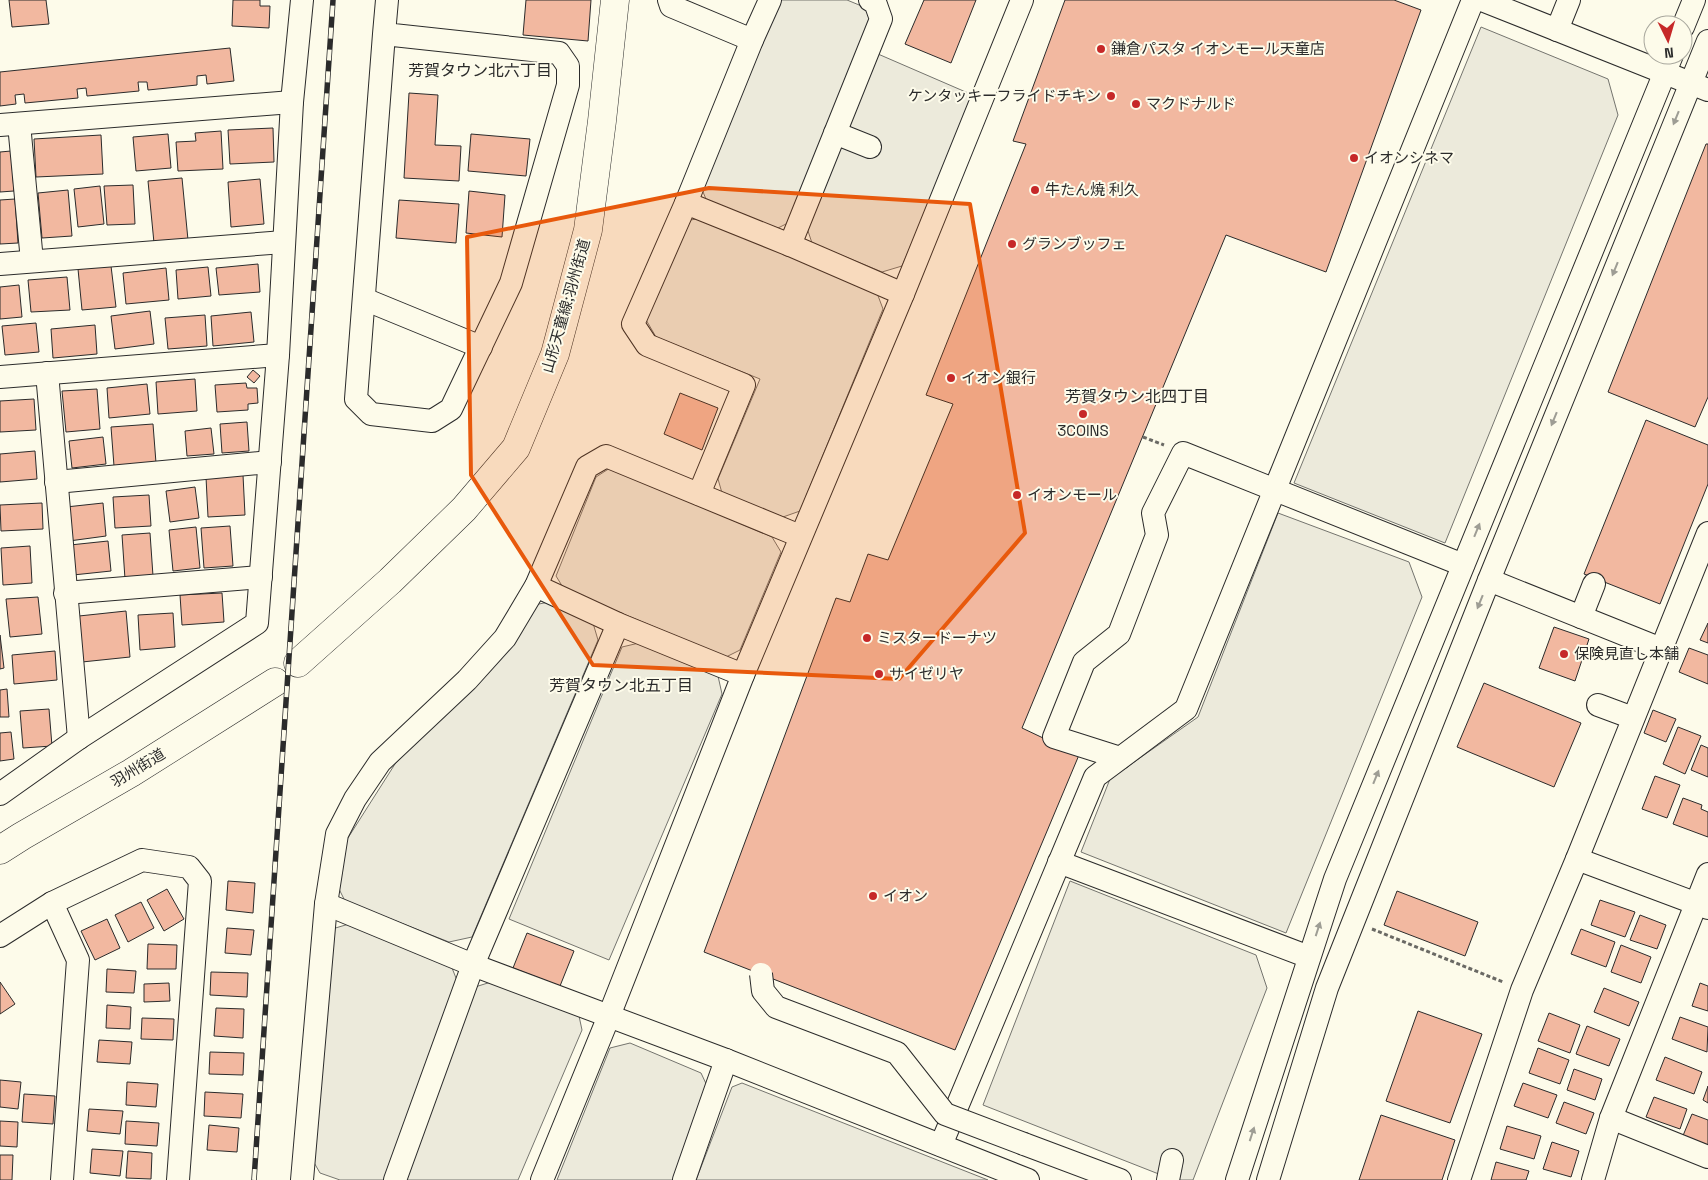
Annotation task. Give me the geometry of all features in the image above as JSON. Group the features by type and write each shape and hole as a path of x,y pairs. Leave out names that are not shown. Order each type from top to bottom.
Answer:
{"main road":[{"name":"山形天童線;羽州街道","path":"298,663 390,581 464,509 516,448 555,354 588,230 615,0"},
{"name":"羽州街道","path":"0,850 131,773 275,682"}],"street":[{"path":"0,794 79,738 257,623 278,355 292,102 302,0"},
{"path":"384,34 559,53 568,66 568,85 512,283 452,409 432,421 371,414 356,399 386,0"},
{"path":"669,0 671,6 752,40"},
{"path":"699,494 744,385 647,345 633,324 686,203 770,0"},
{"path":"790,245 881,19 875,2 870,0"},
{"path":"542,1180 609,1016 743,675 800,536 904,294 1022,0"},
{"path":"1557,30 1569,0"},
{"path":"1688,15 1694,0"},
{"path":"941,1145 1095,777 1186,709 1275,491 1484,1 1557,30 1643,56"},
{"path":"1268,1180 1327,988 1489,580 1699,87 1708,41"},
{"path":"1237,1180 1335,879 1668,65"},
{"path":"1669,65 1699,87"},
{"path":"32,261 10,125 292,102"},
{"path":"835,133 870,147"},
{"path":"686,203 904,294"},
{"path":"0,264 284,242"},
{"path":"364,299 481,347"},
{"path":"0,377 278,355"},
{"path":"47,373 79,738"},
{"path":"1120,758 1054,737 1084,662 1119,634 1157,535 1154,513 1183,453 1463,565"},
{"path":"305,1179 326,904 337,834 355,799 380,762 467,680 505,638 536,586 586,467 606,456 800,536"},
{"path":"56,482 270,462"},
{"path":"1459,1180 1522,990 1577,859 1708,533"},
{"path":"65,593 261,577"},
{"path":"1489,580 1661,649"},
{"path":"1580,617 1594,584"},
{"path":"536,586 618,624 743,675"},
{"path":"395,1180 473,965 618,624"},
{"path":"1598,705 1634,718"},
{"path":"1577,859 1702,906"},
{"path":"0,936 52,903 142,860 189,868 200,882 178,1180"},
{"path":"1060,862 1310,957"},
{"path":"1593,1180 1611,1118 1702,906 1708,874"},
{"path":"52,903 78,960 62,1180"},
{"path":"326,904 473,965 726,1060 1028,1180"},
{"path":"761,974 763,991 776,1008 897,1053 945,1114 1120,1180"},
{"path":"684,1180 726,1060"},
{"path":"1611,1118 1708,1157"}],"path":[{"path":"1353,922 1522,990"}],"highlighted area":[{"path":"709,188 970,204 1025,533 899,679 593,665 471,475 467,237"}],"shaded area":[{"path":"780,0 847,0 864,7 872,22 790,222 774,230 708,204 701,187"},
{"path":"1481,27 1608,79 1618,115 1445,543 1294,483"},
{"path":"878,54 975,96 902,266 882,272 812,243 807,228"},
{"path":"702,218 877,293 883,309 800,511 783,517 722,493 718,479 760,379 656,337 645,318 685,221"},
{"path":"610,468 772,537 781,552 740,650 726,657 564,589 556,576 596,477"},
{"path":"1278,513 1409,562 1422,597 1286,933 1081,852 1110,779 1198,717"},
{"path":"549,602 593,623 598,640 472,937 449,942 345,901 338,887 346,841 395,764 509,648 534,605"},
{"path":"639,643 718,676 722,694 609,960 509,919 622,647"},
{"path":"1070,881 1256,955 1267,988 1193,1180 1174,1180 983,1105"},
{"path":"349,924 452,968 458,983 387,1180 340,1180 320,1173 312,1159 332,929"},
{"path":"491,982 579,1016 582,1030 518,1180 405,1180 475,987"},
{"path":"630,1043 701,1073 709,1090 675,1180 557,1180 610,1048"},
{"path":"742,1083 988,1180 696,1180 732,1087"}],"building":[{"path":"9,0 46,0 49,24 12,27"},
{"path":"233,0 260,0 260,6 270,6 269,28 232,26"},
{"path":"526,0 591,0 588,41 523,35"},
{"path":"924,0 976,0 951,63 905,44"},
{"name":"イオンモール","path":"1065,0 1394,0 1421,10 1326,272 1226,235 1022,728 1079,755 955,1050 704,952 836,598 850,602 868,554 888,560 953,404 926,395 1026,144 1013,141"},
{"path":"230,48 234,81 207,84 206,75 197,76 197,85 148,90 147,82 138,82 139,91 87,96 86,88 77,89 78,98 25,103 24,94 15,95 16,104 0,106 0,72"},
{"path":"409,93 438,95 435,145 461,146 459,181 404,178"},
{"path":"273,128 274,162 230,164 228,130"},
{"path":"221,131 223,169 178,171 176,142 196,141 195,133"},
{"path":"168,134 171,168 136,171 133,137"},
{"path":"471,134 530,139 526,176 468,171"},
{"path":"101,135 103,174 36,177 34,139"},
{"path":"1706,144 1708,144 1708,397 1695,427 1608,392"},
{"path":"11,151 14,191 0,192 0,152"},
{"path":"182,178 188,240 154,243 148,181"},
{"path":"260,179 264,224 231,227 228,182"},
{"path":"133,185 135,224 107,225 104,186"},
{"path":"100,186 104,224 78,227 74,189"},
{"path":"68,190 72,236 42,238 38,193"},
{"path":"469,191 505,195 502,237 466,233"},
{"path":"15,199 18,243 0,244 0,200"},
{"path":"399,200 459,204 456,243 396,238"},
{"path":"258,264 260,292 219,295 216,268"},
{"path":"111,266 116,307 82,310 78,269"},
{"path":"208,267 211,296 178,299 176,270"},
{"path":"166,268 169,300 126,304 123,273"},
{"path":"67,277 70,310 31,312 28,280"},
{"path":"19,285 22,317 0,319 0,287"},
{"path":"150,311 154,344 115,349 111,316"},
{"path":"251,312 254,342 213,346 211,316"},
{"path":"205,315 207,346 168,349 165,318"},
{"path":"36,323 39,352 5,355 2,326"},
{"path":"95,325 97,354 53,358 51,329"},
{"path":"253,370 260,376 254,383 247,377"},
{"path":"195,379 197,411 158,414 156,382"},
{"path":"246,383 247,388 257,388 258,403 248,404 248,410 217,412 215,385"},
{"path":"147,384 150,414 109,418 107,388"},
{"path":"97,389 100,429 66,432 62,391"},
{"path":"680,393 718,408 702,450 664,434"},
{"path":"34,399 36,430 0,432 0,401"},
{"path":"1646,420 1708,445 1708,484 1660,604 1584,574"},
{"path":"247,422 249,451 222,453 220,424"},
{"path":"153,424 156,463 114,466 111,427"},
{"path":"211,428 214,454 187,456 185,431"},
{"path":"103,437 106,464 72,468 69,441"},
{"path":"35,451 37,479 0,482 0,454"},
{"path":"243,475 245,515 208,517 206,477"},
{"path":"195,487 199,518 170,522 166,491"},
{"path":"149,495 151,526 115,528 113,497"},
{"path":"42,503 43,529 1,531 0,505"},
{"path":"103,503 106,536 69,541 66,507"},
{"path":"230,526 233,566 204,568 201,528"},
{"path":"196,527 200,568 173,571 169,530"},
{"path":"150,533 153,576 125,579 122,535"},
{"path":"108,541 111,571 73,575 70,545"},
{"path":"30,546 32,583 3,585 1,548"},
{"path":"222,593 224,622 182,625 180,595"},
{"path":"38,597 42,634 10,637 6,599"},
{"path":"126,611 130,657 82,662 79,616"},
{"path":"173,613 175,647 140,650 138,615"},
{"path":"1708,623 1708,643 1700,640"},
{"name":"保険見直し本舗","path":"1554,627 1589,639 1575,681 1539,668"},
{"path":"0,635 4,668 0,669"},
{"path":"1689,648 1708,655 1708,684 1679,672"},
{"path":"55,651 57,680 14,684 12,655"},
{"path":"1484,683 1581,723 1554,787 1457,747"},
{"path":"7,689 9,717 0,717 0,690"},
{"path":"49,709 52,746 23,748 20,711"},
{"path":"1653,710 1676,719 1666,742 1644,733"},
{"path":"1678,727 1701,736 1685,774 1663,764"},
{"path":"11,732 14,759 0,761 0,733"},
{"path":"1701,745 1708,748 1708,777 1691,770"},
{"path":"1655,776 1680,785 1667,818 1642,809"},
{"path":"1683,798 1702,805 1701,809 1708,812 1708,837 1673,824"},
{"path":"228,881 255,883 253,913 226,910"},
{"path":"167,889 184,919 164,931 147,900"},
{"path":"1397,891 1478,922 1465,956 1384,925"},
{"path":"1600,900 1635,912 1625,937 1591,925"},
{"path":"141,902 154,928 128,942 115,915"},
{"path":"1640,915 1666,925 1657,949 1630,940"},
{"path":"107,919 120,948 95,960 81,931"},
{"path":"227,928 254,930 251,955 225,953"},
{"path":"1581,929 1615,942 1606,967 1571,954"},
{"path":"527,933 574,951 560,986 513,968"},
{"path":"148,944 177,945 176,969 147,969"},
{"path":"1621,945 1651,957 1641,983 1611,972"},
{"path":"107,969 136,971 134,993 106,992"},
{"path":"211,972 248,973 247,997 210,995"},
{"path":"0,982 15,1004 0,1014"},
{"path":"169,983 170,1001 144,1002 144,984"},
{"path":"1700,983 1708,986 1708,1011 1692,1006"},
{"path":"1604,988 1639,1002 1629,1026 1594,1012"},
{"path":"107,1005 131,1007 130,1029 106,1028"},
{"path":"216,1008 244,1009 243,1038 214,1036"},
{"path":"1418,1011 1482,1034 1450,1123 1386,1101"},
{"path":"1549,1013 1580,1025 1570,1053 1538,1041"},
{"path":"1680,1017 1708,1027 1707,1052 1672,1039"},
{"path":"142,1018 174,1019 173,1040 141,1039"},
{"path":"1587,1026 1620,1039 1609,1066 1576,1054"},
{"path":"99,1040 132,1042 130,1064 97,1062"},
{"path":"1538,1048 1569,1060 1560,1084 1529,1073"},
{"path":"210,1052 244,1053 243,1075 209,1074"},
{"path":"1665,1057 1702,1072 1694,1094 1656,1080"},
{"path":"1574,1069 1602,1079 1595,1100 1567,1090"},
{"path":"0,1080 21,1082 18,1109 0,1107"},
{"path":"127,1082 158,1084 156,1107 126,1105"},
{"path":"1523,1083 1557,1095 1548,1118 1514,1106"},
{"path":"1708,1086 1708,1103 1703,1100"},
{"path":"205,1092 243,1094 241,1118 204,1116"},
{"path":"24,1094 55,1096 53,1124 22,1122"},
{"path":"1654,1097 1687,1109 1680,1129 1646,1117"},
{"path":"1564,1102 1594,1113 1586,1134 1556,1123"},
{"path":"89,1109 123,1111 120,1134 87,1131"},
{"path":"1692,1114 1708,1120 1708,1149 1682,1138"},
{"path":"1381,1115 1455,1140 1442,1180 1359,1180"},
{"path":"0,1121 18,1122 17,1147 0,1146"},
{"path":"126,1121 159,1123 157,1146 125,1144"},
{"path":"209,1125 239,1128 237,1152 207,1150"},
{"path":"1507,1126 1541,1136 1534,1159 1500,1149"},
{"path":"1552,1142 1579,1151 1571,1177 1543,1169"},
{"path":"92,1149 123,1151 120,1176 90,1173"},
{"path":"128,1151 152,1153 151,1179 126,1178"},
{"path":"0,1155 13,1155 12,1180 0,1180"},
{"path":"1496,1162 1529,1171 1526,1180 1491,1180"}],"railway":[{"path":"254,1180 333,0"}],"place":[{"name":"鎌倉パスタ イオンモール天童店","path":"1101,49"},
{"name":"ケンタッキーフライドチキン","path":"1111,96"},
{"name":"マクドナルド","path":"1136,104"},
{"name":"イオンシネマ","path":"1354,158"},
{"name":"牛たん焼 利久","path":"1035,190"},
{"name":"グランブッフェ","path":"1012,244"},
{"name":"イオン銀行","path":"951,378"},
{"name":"3COINS","path":"1083,414"},
{"name":"イオンモール","path":"1017,495"},
{"name":"ミスタードーナツ","path":"867,638"},
{"name":"保険見直し本舗","path":"1564,654"},
{"name":"サイゼリヤ","path":"879,674"},
{"name":"イオン","path":"873,896"}],"district":[{"name":"芳賀タウン北六丁目","path":"480,70"},
{"name":"芳賀タウン北四丁目","path":"1137,396"},
{"name":"芳賀タウン北五丁目","path":"621,685"}]}
